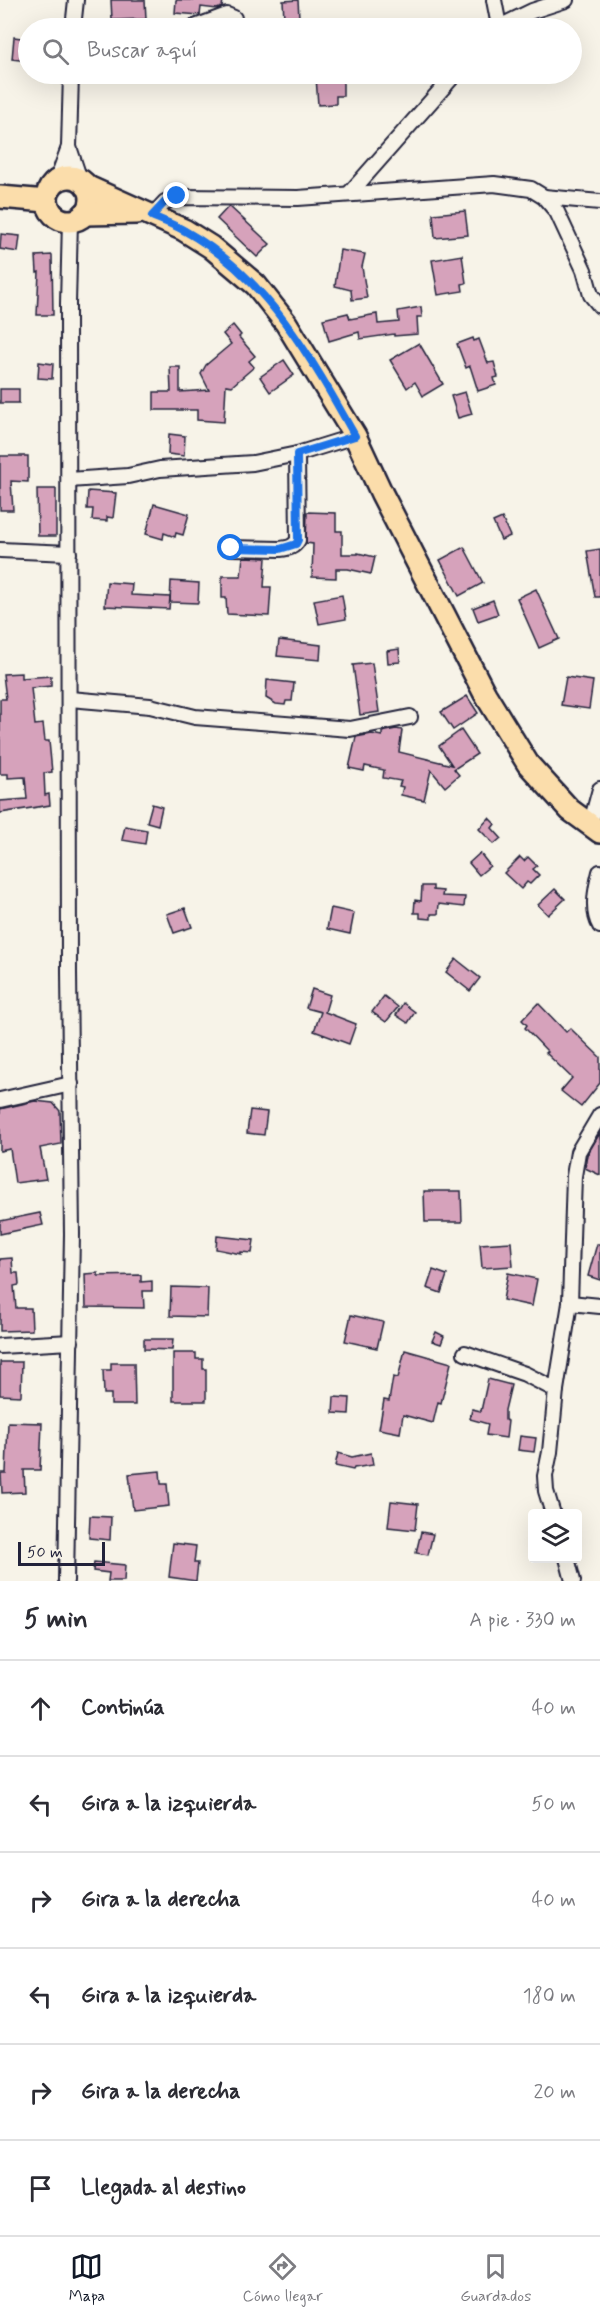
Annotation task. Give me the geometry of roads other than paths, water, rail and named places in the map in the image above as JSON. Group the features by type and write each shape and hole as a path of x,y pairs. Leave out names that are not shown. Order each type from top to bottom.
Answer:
{"main road":[{"path":"148,214 77,217 64,220 52,213 47,201 49,189 57,180 69,177 83,183 184,230 211,247 256,285 286,323 355,436 484,694 528,764 570,810 595,829"},
{"path":"77,217 90,203 89,191 83,183"},
{"path":"0,196 47,201"}],"street":[{"path":"74,18 76,0"},
{"path":"494,0 497,18"},
{"path":"517,18 566,0"},
{"path":"219,18 227,15 234,18"},
{"path":"57,180 69,147 71,84"},
{"path":"349,194 446,84"},
{"path":"69,147 83,183"},
{"path":"148,214 177,196 298,198 494,184 531,189 544,198 557,213 584,270 591,295 600,306"},
{"path":"544,198 600,202"},
{"path":"66,1581 72,1234 69,480 77,217"},
{"path":"69,480 128,476 160,469 253,463 297,454 355,436"},
{"path":"231,548 280,549 296,544 298,540 297,454"},
{"path":"0,550 69,553"},
{"path":"70,699 150,706 195,717 350,729 410,717"},
{"path":"595,829 600,789"},
{"path":"600,872 596,893 596,920 600,926"},
{"path":"0,1100 71,1084"},
{"path":"551,1509 546,1491 545,1476 570,1303 574,1176 578,1152 600,1115"},
{"path":"570,1303 600,1306"},
{"path":"0,1346 71,1342"},
{"path":"465,1353 525,1374 556,1389"},
{"path":"568,1563 573,1581"}]}
